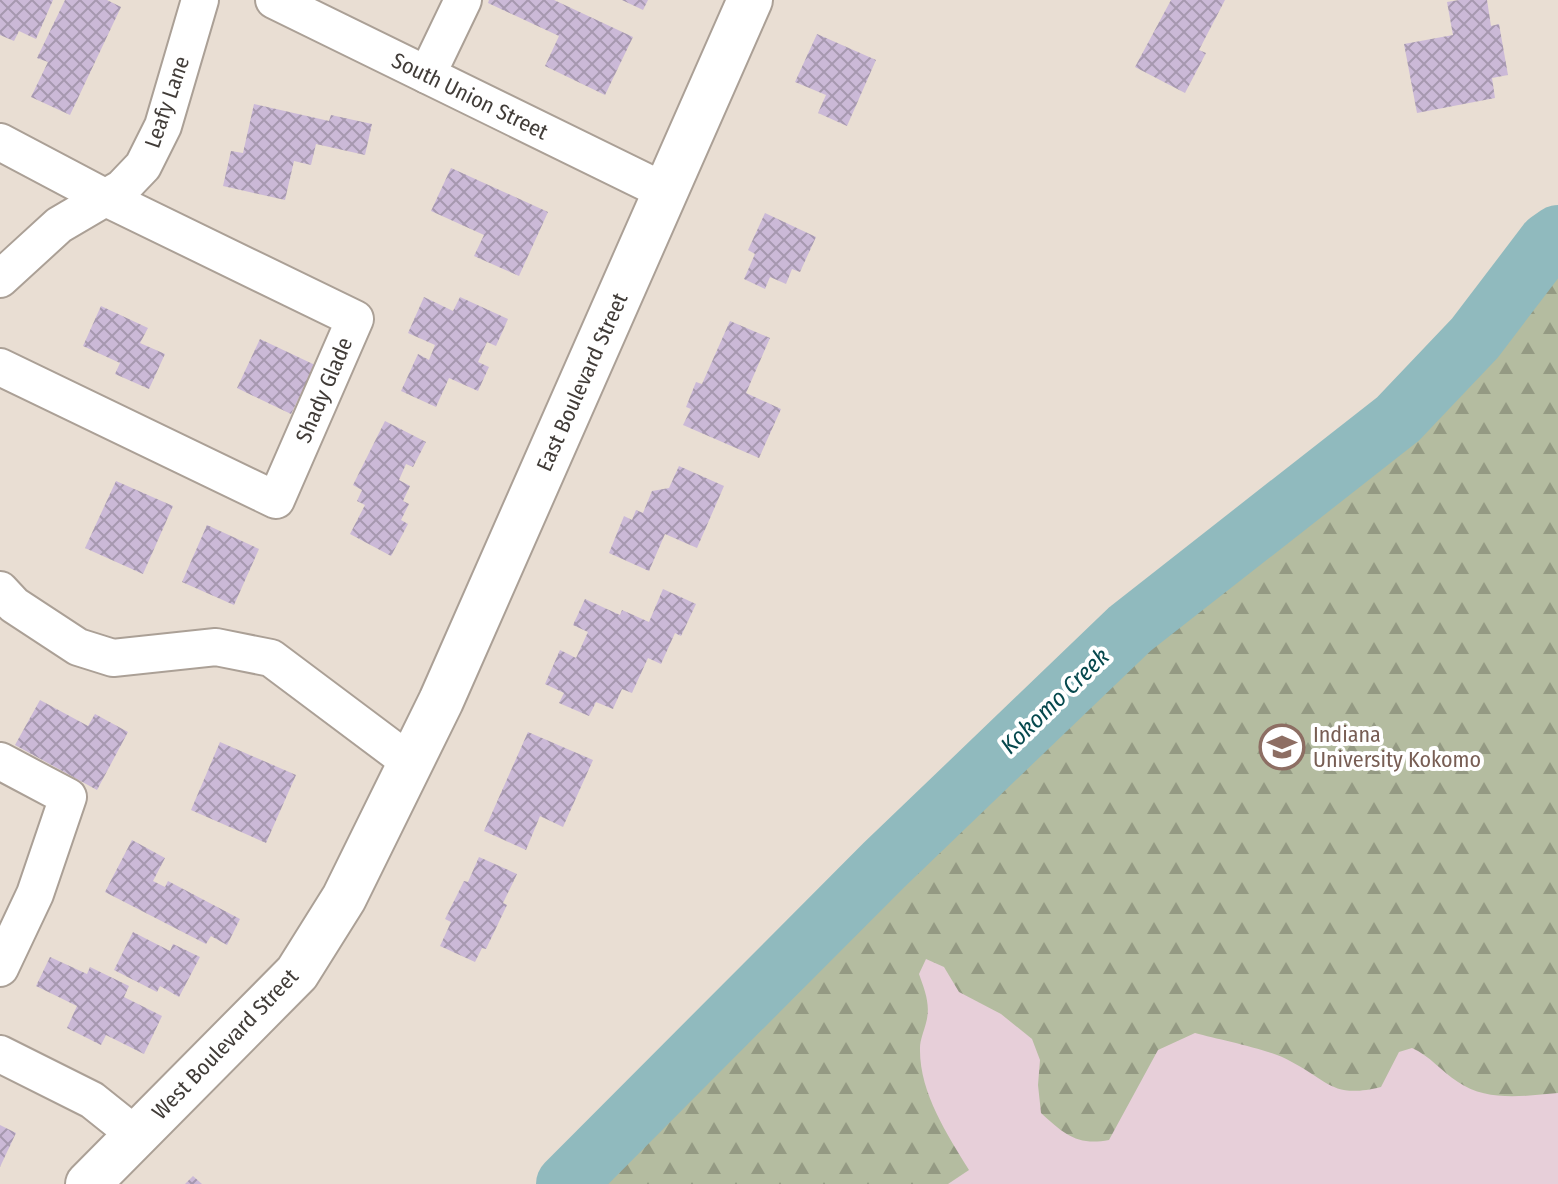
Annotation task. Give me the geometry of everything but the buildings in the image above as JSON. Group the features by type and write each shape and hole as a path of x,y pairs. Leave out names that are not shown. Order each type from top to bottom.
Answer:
{"main road":[{"name":"East Boulevard Street","path":"411,763 750,0"},
{"name":"West Boulevard Street","path":"88,1184 297,973 344,898 411,763"}],"street":[{"name":"Leafy Lane","path":"0,279 59,225 122,188 143,166 163,126 200,0"},
{"name":"South Union Street","path":"274,0 666,192"},
{"path":"427,75 463,0"},
{"name":"Shady Glade","path":"0,142 106,198 355,319 276,500 0,367"},
{"path":"0,590 14,605 78,647 113,658 216,647 271,658 411,763"},
{"path":"0,761 68,797 35,894 0,968"},
{"path":"0,1054 92,1100 137,1136"}],"shaded area":[{"name":"Indiana University Kokomo","path":"1558,235 1558,1184 566,1184 884,865 1130,629 1398,419 1475,338 1548,242"}],"green space":[{"name":"Indiana University Kokomo","path":"1558,235 1558,1093 1506,1096 1481,1093 1458,1082 1412,1048 1399,1052 1381,1087 1352,1091 1332,1086 1281,1057 1195,1033 1158,1050 1109,1140 1079,1140 1041,1113 1038,1085 1040,1060 1032,1039 1001,1014 959,992 944,967 926,959 919,974 928,1010 920,1048 924,1081 936,1112 969,1170 948,1184 566,1184 884,865 1130,629 1398,419 1475,338 1548,242"}],"waterway":[{"name":"Kokomo Creek","path":"566,1184 884,865 1130,629 1398,419 1475,338 1548,242 1558,235"}],"place":[{"name":"Indiana University Kokomo","path":"1282,747"}]}
